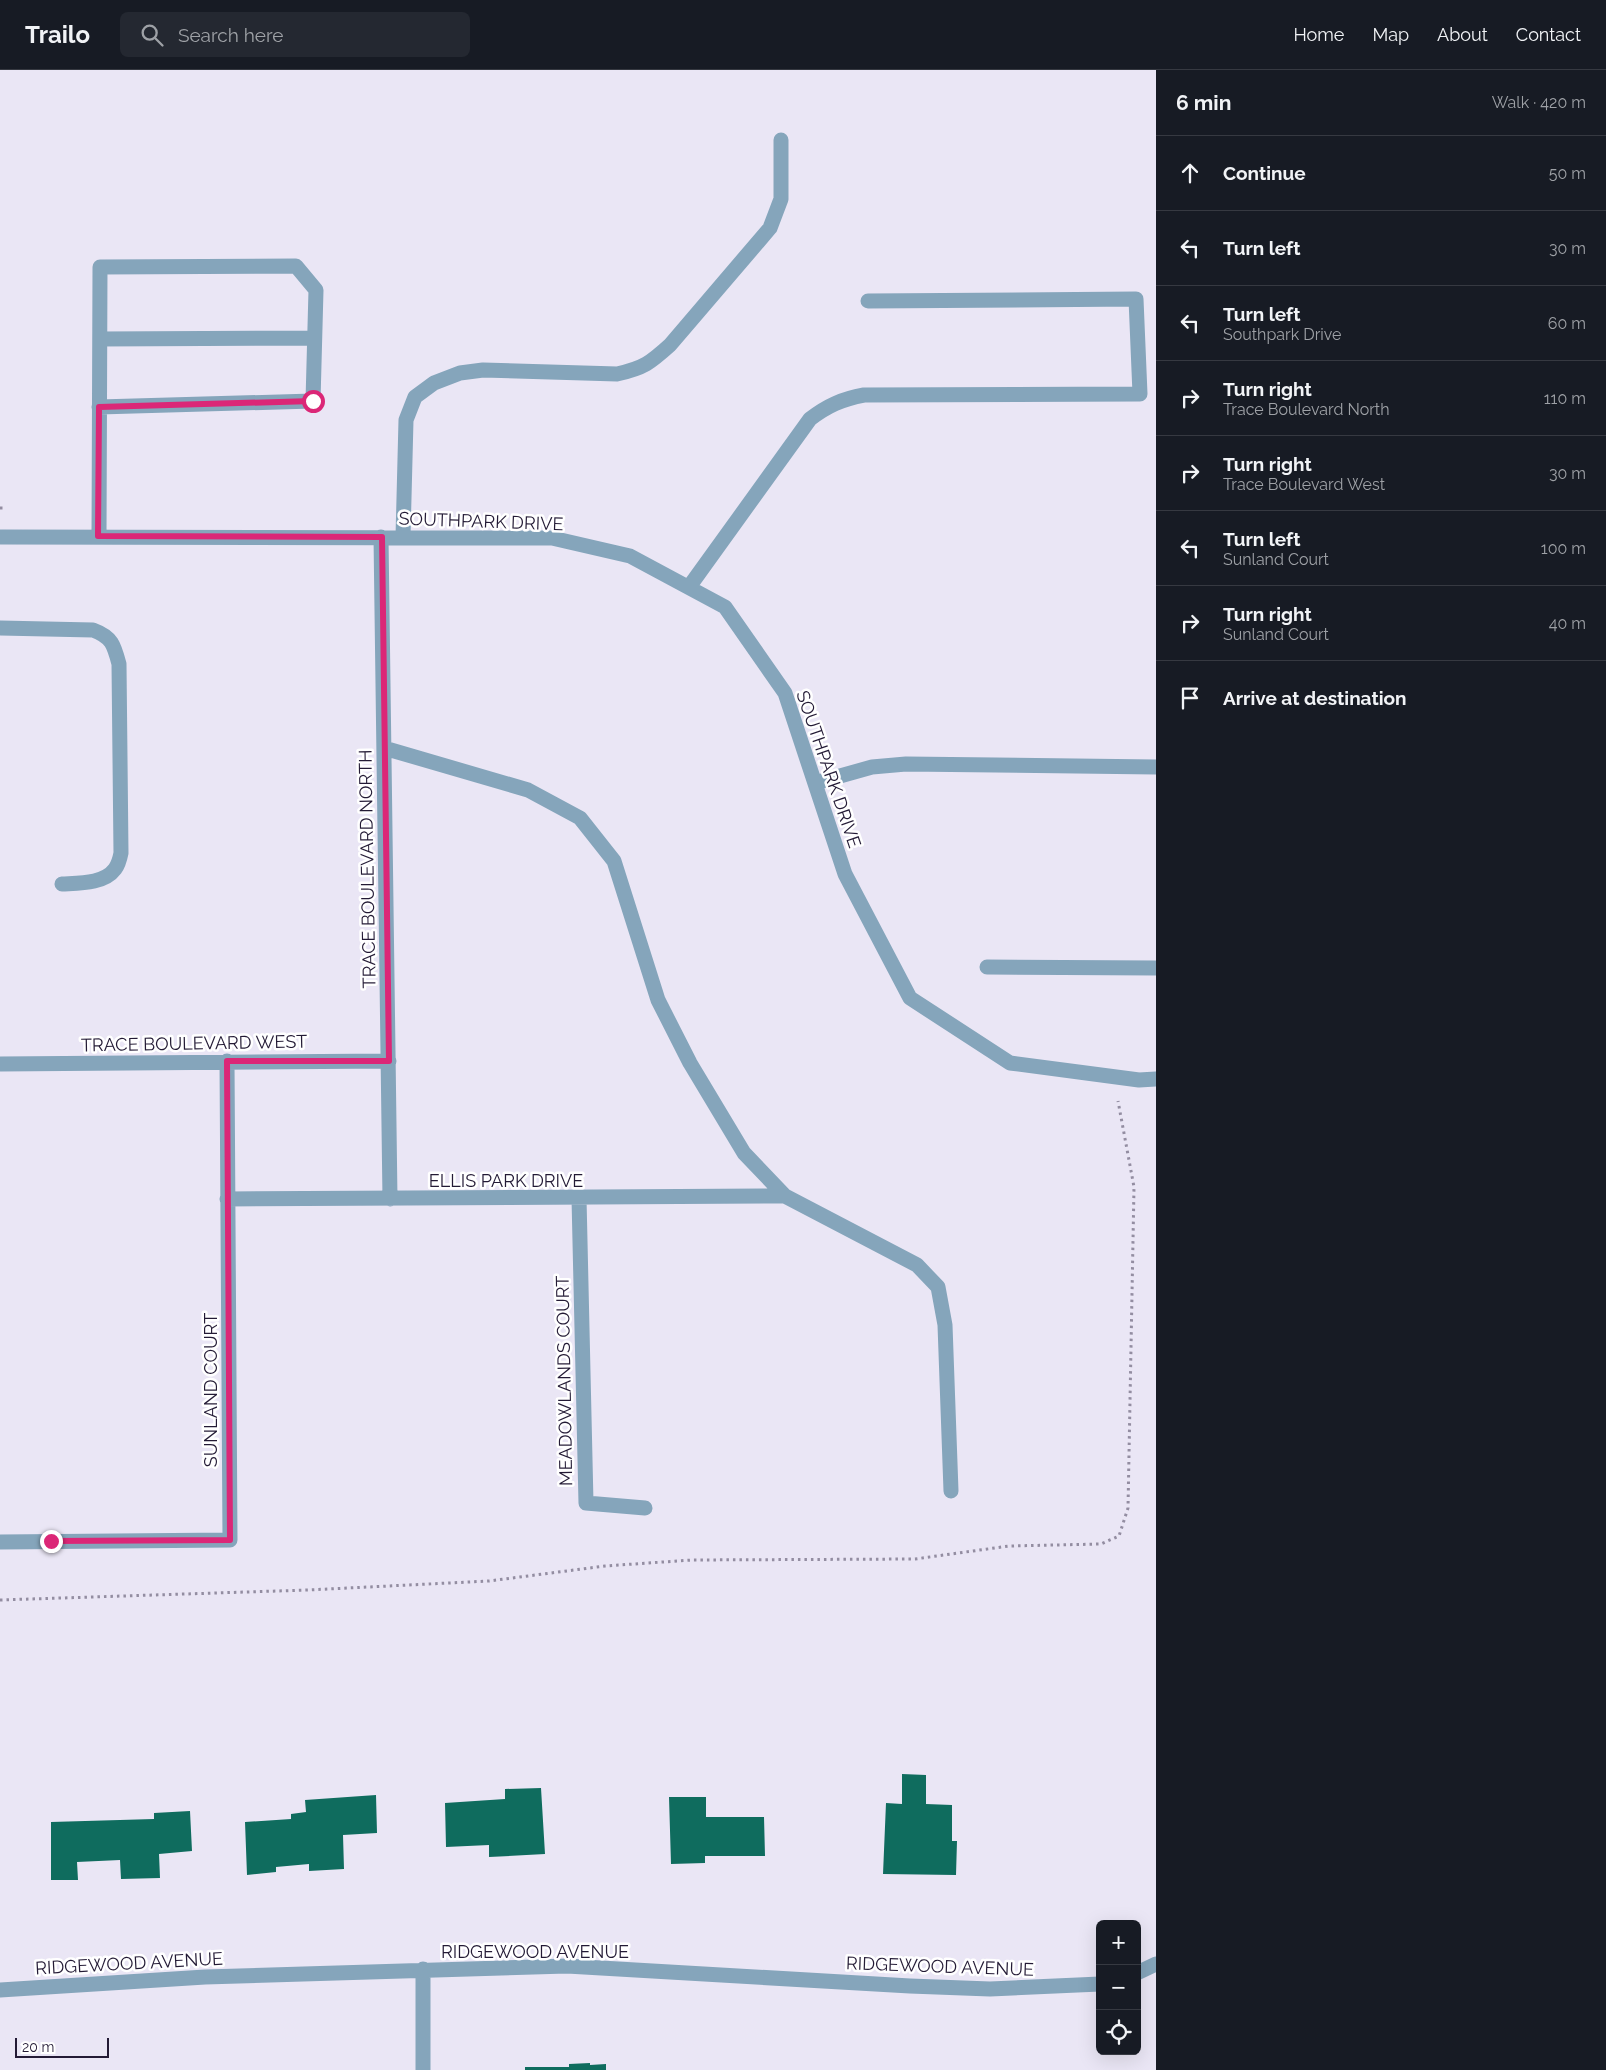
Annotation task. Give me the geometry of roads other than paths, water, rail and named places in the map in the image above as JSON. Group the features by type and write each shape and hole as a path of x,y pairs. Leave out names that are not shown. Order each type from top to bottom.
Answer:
{"street":[{"path":"403,537 406,420 415,398 434,383 460,373 483,370 617,374 638,370 654,359 670,345 770,228 781,199 781,140"},
{"path":"98,536 100,267 296,266 316,290 313,401 99,407"},
{"path":"688,587 810,419 827,406 847,398 864,395 1140,394 1136,299 868,301"},
{"path":"100,339 314,338"},
{"name":"SOUTHPARK DRIVE","path":"0,537 552,538 630,556 725,607 785,693 846,874 910,998 1010,1063 1139,1080 1156,1079"},
{"name":"TRACE BOULEVARD NORTH","path":"382,537 390,1199"},
{"path":"0,628 92,630 106,635 115,648 119,664 121,853 116,868 106,878 84,883 62,884"},
{"path":"384,748 528,790 580,818 614,861 658,1000 690,1063 744,1153 785,1196 917,1265 938,1287 945,1325 951,1491"},
{"path":"815,783 872,767 906,764 1156,767"},
{"path":"987,968 1156,968"},
{"name":"SUNLAND COURT","path":"0,1542 230,1540 227,1061"},
{"name":"TRACE BOULEVARD WEST","path":"0,1064 389,1061"},
{"name":"ELLIS PARK DRIVE","path":"227,1199 785,1196"},
{"name":"MEADOWLANDS COURT","path":"579,1198 586,1503 645,1508"},
{"path":"1141,1971 1156,1964"},
{"name":"RIDGEWOOD AVENUE","path":"0,1990 205,1977 567,1966 900,1986 990,1989 1096,1984"},
{"path":"422,1969 423,2070"}]}
